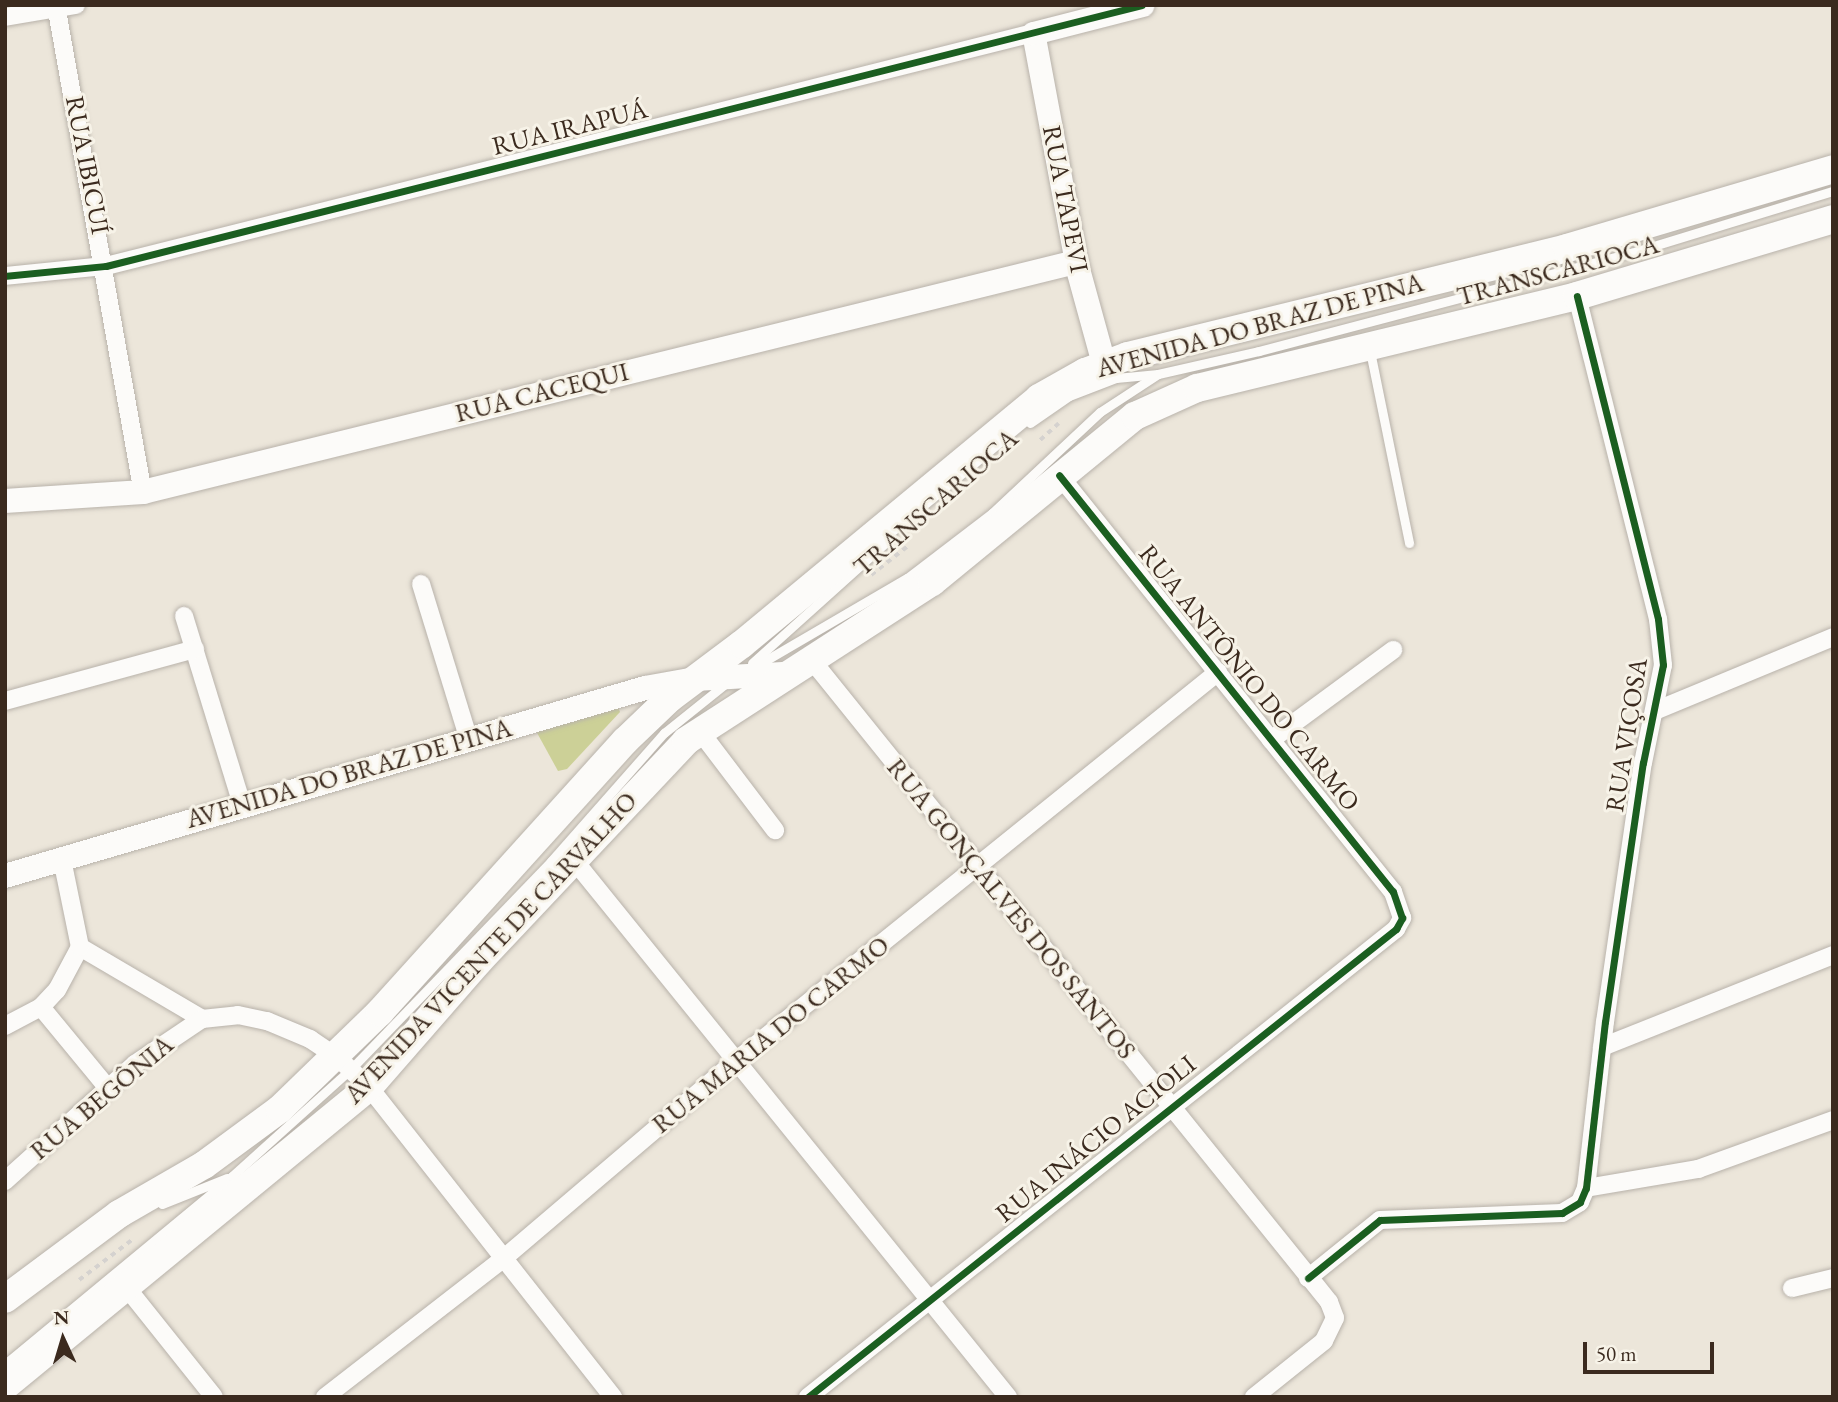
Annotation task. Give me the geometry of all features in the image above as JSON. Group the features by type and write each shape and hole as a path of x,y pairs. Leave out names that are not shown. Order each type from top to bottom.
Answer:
{"main road":[{"name":"AVENIDA DO BRAZ DE PINA","path":"695,679 1040,398 1104,364 1567,248 1833,169"},
{"name":"AVENIDA DO BRAZ DE PINA","path":"5,877 468,737 645,688 695,679 783,674 932,582 1109,433 1165,399 1577,296 1833,219"},
{"name":"RUA TAPEVI","path":"1076,261 1104,364"},
{"name":"RUA CACEQUI","path":"5,501 143,492 1076,261"},
{"name":"AVENIDA VICENTE DE CARVALHO","path":"5,1386 127,1288 573,859 699,730 783,674"},
{"name":"AVENIDA VICENTE DE CARVALHO","path":"5,1299 119,1214 352,1071 625,741 695,679"}],"street":[{"path":"5,17 76,5"},
{"name":"RUA IRAPUÁ","path":"5,276 106,266 1142,5"},
{"name":"RUA IBICUÍ","path":"57,7 106,266 143,492"},
{"name":"RUA TAPEVI","path":"1033,33 1076,261"},
{"name":"RUA VIÇOSA","path":"1577,296 1658,618 1663,665 1657,710 1643,763 1602,1047 1587,1188"},
{"name":"RUA ANTÔNIO DO CARMO","path":"1059,475 1393,892 1403,910"},
{"path":"421,584 468,737"},
{"path":"184,617 242,805"},
{"path":"1657,710 1833,637"},
{"path":"5,701 195,649"},
{"path":"1271,740 1393,650"},
{"name":"RUA GONÇALVES DOS SANTOS","path":"810,658 976,868 1171,1104 1333,1309 1333,1327 1324,1341 1254,1397"},
{"name":"RUA MARIA DO CARMO","path":"325,1397 505,1258 737,1060 1218,672"},
{"path":"699,730 775,830"},
{"path":"5,1026 41,1007 57,990 80,947 62,859"},
{"path":"573,859 933,1299 1008,1397"},
{"name":"RUA INÁCIO ACIOLI","path":"808,1397 933,1299 1171,1104 1396,929 1403,910"},
{"path":"80,947 202,1018 238,1015 267,1021 310,1039 352,1071 505,1258 613,1397"},
{"path":"1602,1047 1833,955"},
{"path":"41,1007 107,1087"},
{"name":"RUA BEGÔNIA","path":"5,1181 107,1087 202,1018"},
{"path":"1308,1278 1380,1220 1548,1215 1571,1209 1587,1188 1698,1169 1833,1120"},
{"path":"1791,1288 1833,1278"},
{"path":"127,1288 214,1397"}],"lane":[{"name":"TRANSCARIOCA","path":"1025,427 1090,388 1138,373 1158,374 1631,253 1833,191"},
{"path":"1369,349 1409,542"},
{"name":"TRANSCARIOCA","path":"737,676 907,578 992,513 1100,412 1158,374"},
{"name":"TRANSCARIOCA","path":"917,515 1005,442"},
{"name":"TRANSCARIOCA","path":"5,1364 232,1176 352,1071 551,861 664,733 737,676 897,533"},
{"name":"TRANSCARIOCA","path":"5,1312 142,1213 232,1176"}],"path":[{"path":"1040,440 1059,423"},
{"path":"866,579 908,546"},
{"path":"79,1280 135,1237"}],"green space":[{"path":"616,702 620,712 567,769 558,771 536,731"}],"cycle path":[{"path":"5,276 106,266 1142,5"},
{"path":"1308,1278 1380,1220 1562,1213 1580,1202 1586,1188 1605,1022 1643,763 1663,665 1658,619 1577,296"},
{"path":"808,1397 1396,929 1402,918 1393,892 1059,475"}]}
